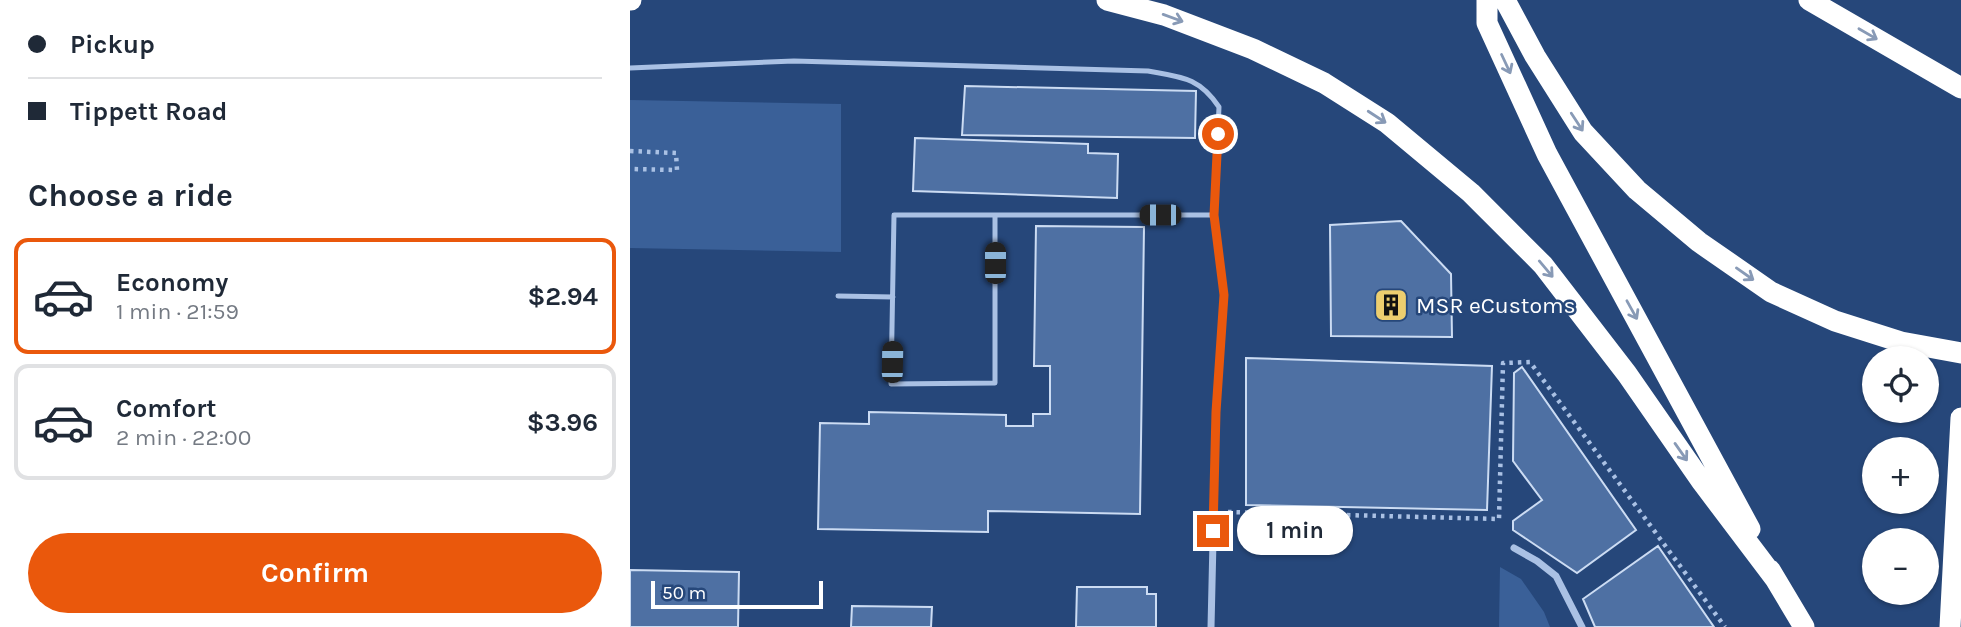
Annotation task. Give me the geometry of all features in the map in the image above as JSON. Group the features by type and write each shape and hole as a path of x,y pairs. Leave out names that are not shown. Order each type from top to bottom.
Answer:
{"highway":[{"path":"1107,0 1164,15 1253,49 1324,83 1387,122 1471,194 1543,265 1776,580"},
{"path":"1487,0 1487,23 1547,154 1720,470 1776,580 1804,627"},
{"path":"1504,0 1535,56 1583,132 1637,190 1699,242 1771,292 1836,321 1901,342 1961,353"},
{"path":"1809,0 1961,88"},
{"path":"1950,627 1961,418"}],"street":[{"path":"1211,627 1216,412 1224,295"},
{"path":"1514,548 1556,576 1582,627"}],"lane":[{"path":"630,68 794,61 1148,71 1188,78 1211,94 1219,107 1214,215 1224,295"},
{"path":"995,215 995,383 891,384 894,215 995,215 1214,215"},
{"path":"838,296 893,297"}],"path":[{"path":"630,151 676,153 677,170 630,169"},
{"path":"1214,511 1499,519 1503,363 1530,362 1725,627"}],"shaded area":[{"path":"630,100 841,104 841,252 630,248"},
{"path":"1500,567 1521,579 1544,612 1550,627 1499,627"}],"building":[{"path":"965,86 1196,91 1195,138 962,135"},
{"path":"915,138 1088,144 1088,153 1118,154 1117,198 913,191"},
{"name":"MSR eCustoms","path":"1401,221 1451,274 1452,337 1331,336 1330,225"},
{"path":"1036,226 1144,227 1140,514 988,511 988,532 818,529 820,423 869,424 869,412 1006,415 1006,426 1033,426 1033,414 1050,414 1050,366 1034,366"},
{"path":"1246,358 1492,366 1487,510 1246,505"},
{"path":"1522,367 1636,530 1577,573 1513,530 1513,521 1542,500 1513,461 1514,373"},
{"path":"1658,546 1714,627 1595,627 1583,599"},
{"path":"630,570 739,572 738,627 630,627"},
{"path":"1077,587 1147,587 1147,594 1156,594 1156,627 1076,627"},
{"path":"852,606 932,607 931,627 851,627"}],"place":[{"name":"MSR eCustoms","path":"1391,305"}],"route":[{"path":"1213,531 1216,412 1224,295 1214,215 1218,134"}]}
